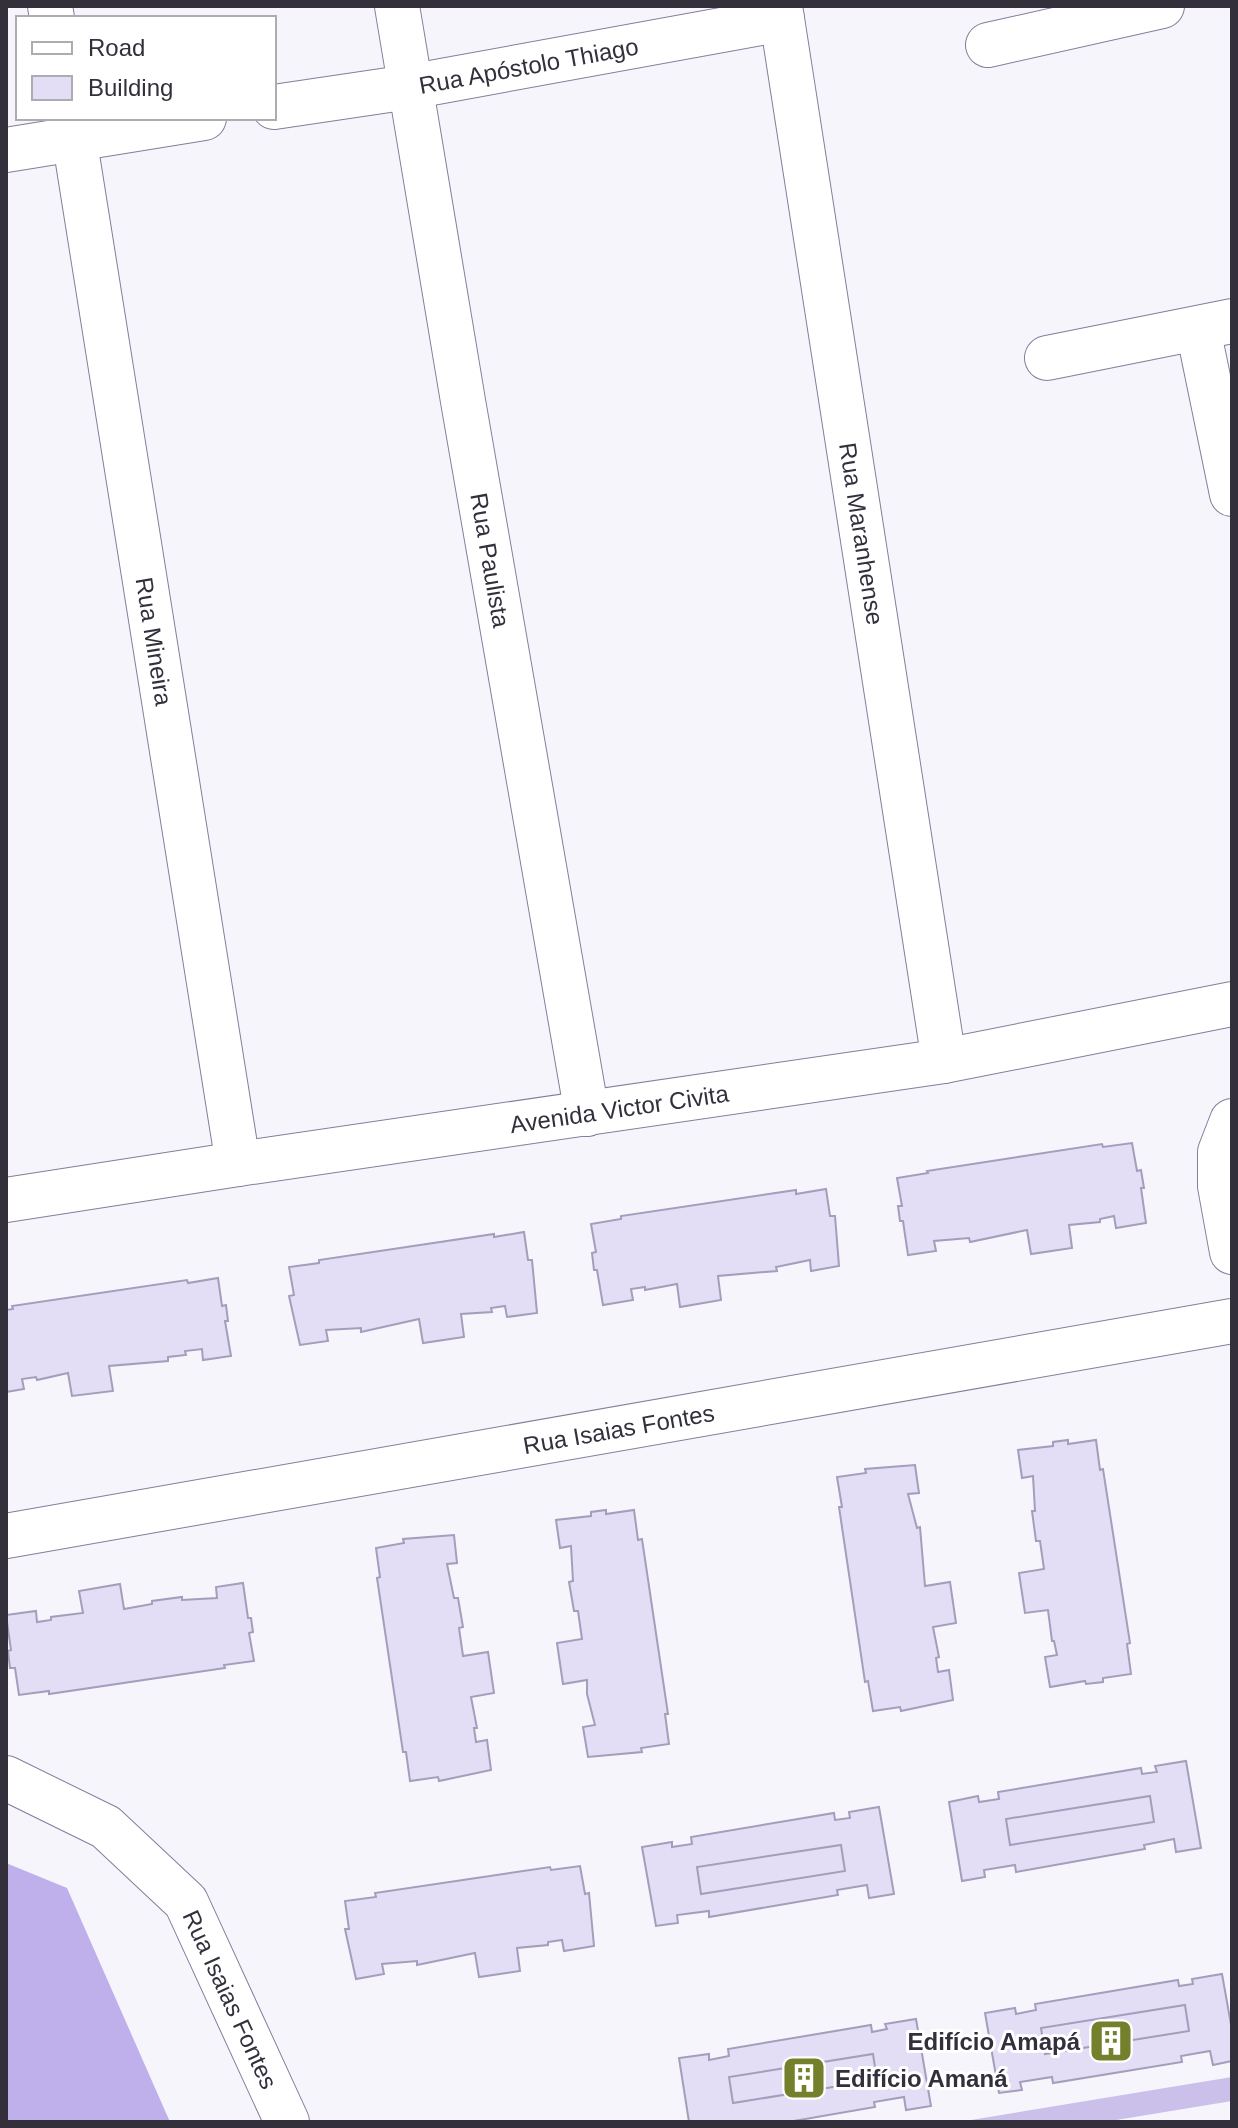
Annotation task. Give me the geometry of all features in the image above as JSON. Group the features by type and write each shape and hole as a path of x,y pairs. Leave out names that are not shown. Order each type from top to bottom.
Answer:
{"street":[{"name":"Rua Paulista","path":"397,6 587,1114"},
{"path":"988,45 1145,8"},
{"name":"Rua Apóstolo Thiago","path":"276,107 409,87 781,12"},
{"name":"Rua Maranhense","path":"781,12 944,1061"},
{"path":"6,150 72,128 178,120"},
{"name":"Rua Mineira","path":"72,128 238,1164"},
{"path":"1047,358 1215,325 1232,494"},
{"name":"Avenida Victor Civita","path":"6,1200 944,1061 1232,1004"},
{"path":"1232,1121 1220,1152 1220,1186 1232,1252"},
{"name":"Rua Isaias Fontes","path":"6,1536 1232,1321"},
{"name":"Rua Isaias Fontes","path":"12,1783 106,1827 186,1902 287,2122"}],"shaded area":[{"path":"6,1863 67,1888 170,2122 6,2122"},
{"path":"1232,2077 1232,2101 1104,2122 959,2122"}],"building":[{"path":"1132,1143 1137,1171 1141,1170 1146,1223 1116,1228 1114,1216 1100,1219 1100,1222 1069,1225 1072,1248 1031,1254 1027,1230 970,1242 969,1238 934,1241 936,1251 908,1255 903,1221 900,1221 898,1206 902,1206 897,1178 1102,1144 1103,1147"},
{"path":"826,1189 830,1216 835,1216 839,1266 811,1271 810,1260 776,1267 777,1271 718,1276 721,1300 680,1307 677,1284 645,1290 645,1287 631,1289 633,1300 603,1305 597,1270 594,1270 592,1253 596,1252 591,1224 621,1219 621,1216 796,1190 796,1194"},
{"path":"524,1232 528,1260 532,1260 537,1313 507,1317 505,1306 491,1308 492,1312 461,1314 464,1337 423,1343 419,1319 361,1332 361,1328 326,1330 328,1341 300,1345 289,1296 294,1295 289,1267 319,1263 319,1260"},
{"path":"218,1278 222,1306 226,1305 228,1321 225,1321 231,1356 203,1360 202,1349 168,1357 168,1361 109,1366 113,1391 72,1396 68,1373 37,1380 36,1377 22,1379 24,1389 6,1392 6,1310 13,1309 12,1306"},
{"path":"1068,1440 1068,1444 1096,1440 1130,1643 1127,1644 1131,1674 1103,1678 1103,1682 1086,1684 1085,1681 1050,1687 1045,1657 1057,1655 1048,1610 1025,1613 1019,1573 1044,1569 1032,1511 1035,1511 1033,1476 1022,1478 1018,1450 1053,1446 1053,1442"},
{"path":"915,1465 919,1493 908,1494 917,1528 920,1527 925,1586 950,1582 956,1623 933,1627 939,1657 936,1658 938,1672 949,1670 953,1700 901,1711 900,1707 873,1711 868,1681 865,1682 837,1477 866,1473 865,1469"},
{"path":"606,1510 606,1514 634,1510 638,1540 642,1539 668,1714 665,1714 669,1744 641,1748 642,1752 588,1757 583,1727 595,1725 587,1694 587,1680 563,1684 557,1643 582,1639 569,1582 573,1581 571,1546 560,1548 556,1520 591,1516 591,1512"},
{"path":"454,1535 457,1563 447,1564 454,1598 458,1598 463,1627 459,1628 463,1656 488,1652 494,1693 471,1697 477,1728 474,1728 476,1742 487,1740 491,1770 439,1781 438,1777 410,1781 377,1578 380,1577 376,1548 404,1543 403,1539"},
{"path":"243,1583 253,1632 249,1633 254,1661 49,1694 49,1691 19,1695 15,1668 10,1668 6,1615 36,1611 37,1622 83,1613 79,1591 120,1584 124,1609 182,1597 182,1600 217,1598 216,1587"},
{"path":"1186,1761 1201,1848 1176,1852 1174,1839 1144,1845 1145,1849 1016,1872 1015,1865 984,1870 985,1877 962,1881 949,1802 978,1796 979,1802 999,1799 998,1792 1141,1768 1142,1774 1157,1772 1155,1766"},
{"path":"1150,1796 1154,1822 1010,1845 1006,1819"},
{"path":"879,1807 894,1894 869,1898 867,1885 837,1890 838,1895 709,1917 709,1911 677,1915 678,1923 656,1926 642,1847 672,1842 672,1847 692,1844 691,1837 834,1813 835,1820 850,1818 849,1812"},
{"path":"841,1845 845,1871 701,1894 697,1867"},
{"path":"580,1866 585,1894 589,1893 594,1946 564,1951 562,1940 548,1942 548,1945 517,1948 520,1971 479,1977 475,1953 417,1965 417,1961 382,1964 384,1974 356,1979 345,1929 349,1929 345,1901 376,1897 375,1893 550,1867 551,1870"},
{"name":"Edifício Amapá","path":"1222,1974 1232,2030 1232,2061 1213,2065 1210,2051 1181,2056 1182,2062 1053,2083 1052,2077 1020,2082 1022,2090 999,2093 985,2013 1015,2008 1016,2014 1036,2010 1035,2004 1178,1980 1179,1986 1193,1984 1192,1979"},
{"path":"1185,2005 1189,2031 1045,2054 1041,2028"},
{"name":"Edifício Amaná","path":"916,2019 931,2106 906,2110 904,2097 874,2102 875,2107 788,2122 689,2122 679,2058 709,2054 709,2060 729,2056 728,2049 871,2025 872,2032 887,2029 885,2024"},
{"path":"873,2054 877,2080 733,2103 729,2077"}],"place":[{"name":"Edifício Amapá","path":"1111,2041"},
{"name":"Edifício Amaná","path":"804,2078"}]}
